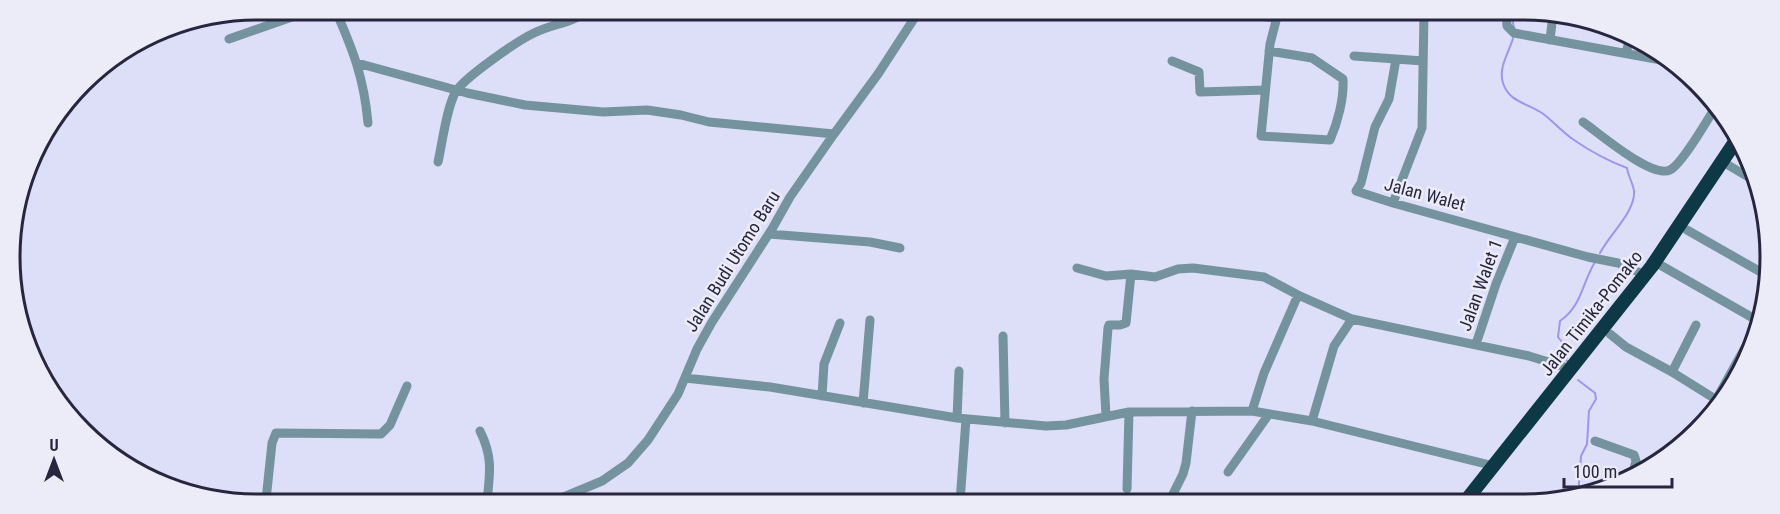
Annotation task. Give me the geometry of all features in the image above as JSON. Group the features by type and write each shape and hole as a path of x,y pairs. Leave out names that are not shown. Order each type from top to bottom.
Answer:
{"highway":[{"name":"Jalan Timika-Pomako","path":"1480,494 1571,369 1645,275 1733,145"},
{"name":"Jalan Timika-Pomako","path":"1471,494 1552,398 1610,334 1662,266 1736,153"}],"street":[{"path":"230,39 284,20"},
{"path":"339,20 364,86 368,123"},
{"path":"438,162 449,111 457,90 482,68 533,33 573,20"},
{"name":"Jalan Budi Utomo Baru","path":"571,494 602,481 628,462 648,440 678,394 697,349 712,322 790,197 913,20"},
{"path":"1269,51 1312,58 1343,79 1343,92 1330,140 1262,136 1269,51 1276,20"},
{"path":"1393,203 1422,128 1424,20"},
{"path":"1506,20 1507,26 1511,31 1652,58"},
{"path":"1550,40 1552,22"},
{"path":"1626,53 1628,44"},
{"path":"1354,56 1423,61"},
{"name":"Jalan Walet","path":"1396,59 1389,99 1375,128 1361,183 1356,191 1515,237 1608,260 1645,275"},
{"path":"1172,61 1199,72 1200,92 1265,90"},
{"path":"357,63 503,101 570,110 603,112 646,110 709,122 834,134"},
{"path":"1583,122 1641,164 1665,171 1673,168 1682,157 1712,113"},
{"path":"1728,165 1746,176"},
{"path":"1687,230 1760,272"},
{"path":"769,234 870,242 900,248"},
{"name":"Jalan Walet 1","path":"1476,344 1515,237"},
{"path":"1662,266 1752,318"},
{"path":"1077,268 1106,276 1131,274 1155,277 1178,269 1193,268 1264,277 1352,319 1476,344 1571,369"},
{"path":"1106,416 1105,369 1108,328 1109,325 1120,326 1126,323 1131,274"},
{"path":"1252,411 1264,373 1298,295"},
{"path":"1312,421 1334,346 1352,319"},
{"path":"863,403 870,320"},
{"path":"822,396 824,364 840,323"},
{"path":"1672,372 1696,325"},
{"path":"1610,334 1626,347 1714,398"},
{"path":"1003,336 1005,423"},
{"path":"959,371 962,418 960,494"},
{"path":"685,378 770,387 1005,423 1066,425 1129,412 1252,411 1312,421 1494,465"},
{"path":"267,494 272,443 276,432 381,434 390,425 407,386"},
{"path":"1173,494 1184,474 1188,457 1192,411"},
{"path":"1127,489 1129,412"},
{"path":"1228,472 1269,414"},
{"path":"480,431 491,459 488,494"},
{"path":"1595,441 1634,455 1634,467"}],"waterway":[{"path":"1512,20 1514,28"},
{"path":"1513,38 1502,71 1503,83 1510,94 1542,113 1586,148 1627,168 1634,191 1631,207 1600,253"},
{"path":"1568,362 1566,360 1569,351 1558,337 1560,321 1573,308 1595,262"},
{"path":"1578,380 1595,393 1596,399 1589,411 1587,444 1581,456 1579,487"}]}
